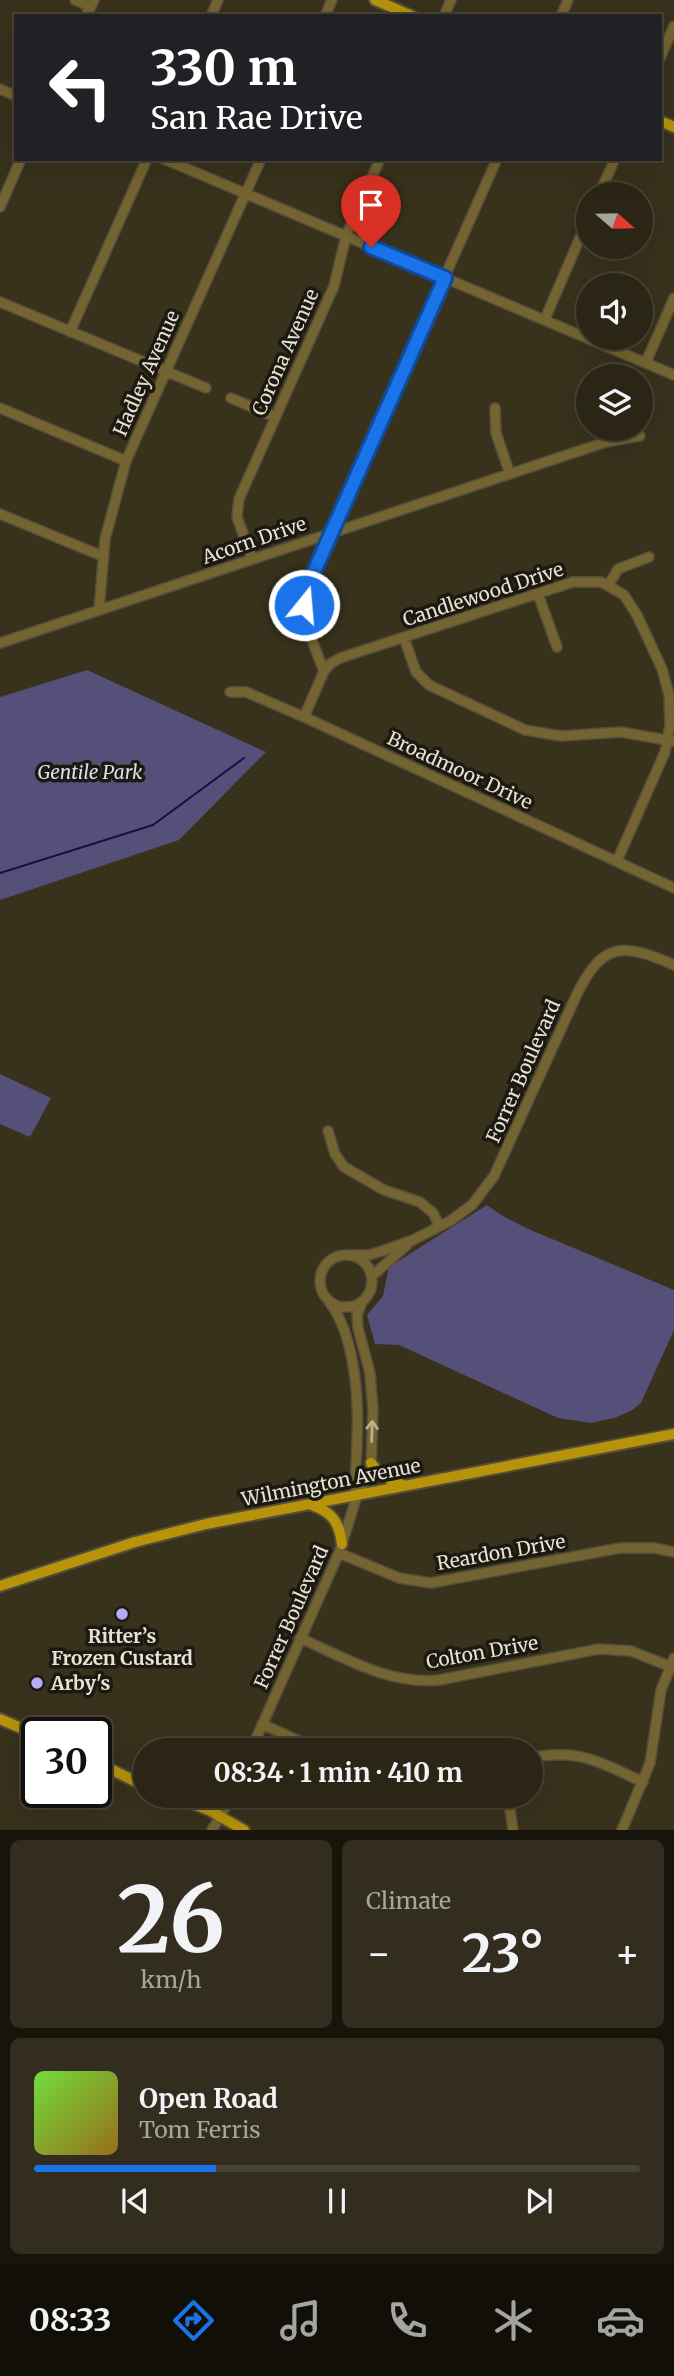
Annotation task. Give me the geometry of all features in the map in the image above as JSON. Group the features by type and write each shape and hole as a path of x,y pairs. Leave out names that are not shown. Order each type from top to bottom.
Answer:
{"main road":[{"path":"375,0 407,14"},
{"name":"Wilmington Avenue","path":"0,1586 165,1534 674,1434"},
{"path":"371,1463 380,1475 406,1486"},
{"path":"309,1505 328,1512 335,1518 340,1548"},
{"path":"0,1719 21,1728"},
{"path":"112,1770 133,1780"},
{"path":"203,1808 244,1830"}],"street":[{"path":"75,0 90,7"},
{"path":"662,53 674,26"},
{"path":"0,207 2,196 20,161"},
{"path":"70,332 146,161"},
{"path":"169,161 674,375"},
{"name":"Hadley Avenue","path":"99,610 102,556 111,510 126,461 260,161"},
{"name":"Corona Avenue","path":"252,559 238,523 237,507 334,286 346,236 379,161"},
{"path":"304,717 324,671 306,621 304,605 309,583 496,161"},
{"path":"604,182 614,161"},
{"path":"545,319 576,247"},
{"path":"646,362 674,298"},
{"path":"0,302 206,388"},
{"path":"231,398 275,417"},
{"path":"0,408 126,461"},
{"path":"495,408 496,433 510,474"},
{"name":"Acorn Drive","path":"0,643 612,441"},
{"path":"0,514 102,556"},
{"path":"617,861 671,740 671,709 662,669 630,602 609,584 618,569 649,557"},
{"name":"Candlewood Drive","path":"324,671 337,660 538,594 584,580 609,584"},
{"path":"538,594 557,647"},
{"path":"404,638 416,672 429,685 526,730 561,736 621,732 671,740"},
{"name":"Broadmoor Drive","path":"230,692 246,692 304,717 674,888"},
{"name":"Forrer Boulevard","path":"357,1496 354,1475 358,1418 350,1350 339,1315 320,1290 321,1271 328,1261 337,1256 369,1255 413,1240 450,1221 472,1205 494,1176 586,975 595,963 608,954 630,950 674,965"},
{"path":"328,1130 335,1154 344,1167 384,1190 420,1202 433,1213 439,1225"},
{"name":"Forrer Boulevard","path":"256,1738 340,1548 357,1496 370,1470 373,1409 370,1373 357,1315 362,1302 369,1294 372,1276 413,1240"},
{"path":"352,1255 367,1266 372,1276"},
{"path":"330,1303 345,1308 362,1302"},
{"name":"Reardon Drive","path":"340,1548 399,1578 431,1583 620,1548 642,1547 674,1552"},
{"name":"Colton Drive","path":"300,1639 377,1672 414,1681 439,1680 599,1649 631,1651 673,1664"},
{"path":"622,1830 653,1754 659,1697 673,1664"},
{"path":"262,1724 293,1738"},
{"path":"543,1756 578,1755 643,1782"},
{"path":"212,1830 225,1808"},
{"path":"510,1808 513,1830"}],"green space":[{"name":"Gentile Park","path":"87,670 266,752 179,840 0,900 0,697"},
{"path":"0,1074 51,1098 30,1137 0,1124"},
{"path":"487,1205 526,1228 674,1290 674,1330 641,1403 631,1411 591,1423 558,1418 399,1345 375,1344 367,1315 383,1296 389,1267"}],"waterway":[{"path":"0,873 153,825 244,758"}],"place":[{"name":"Ritter’s Frozen Custard","path":"122,1614"},
{"name":"Arby's","path":"37,1683"}],"route":[{"path":"304,605 309,583 445,278 371,247"}]}
